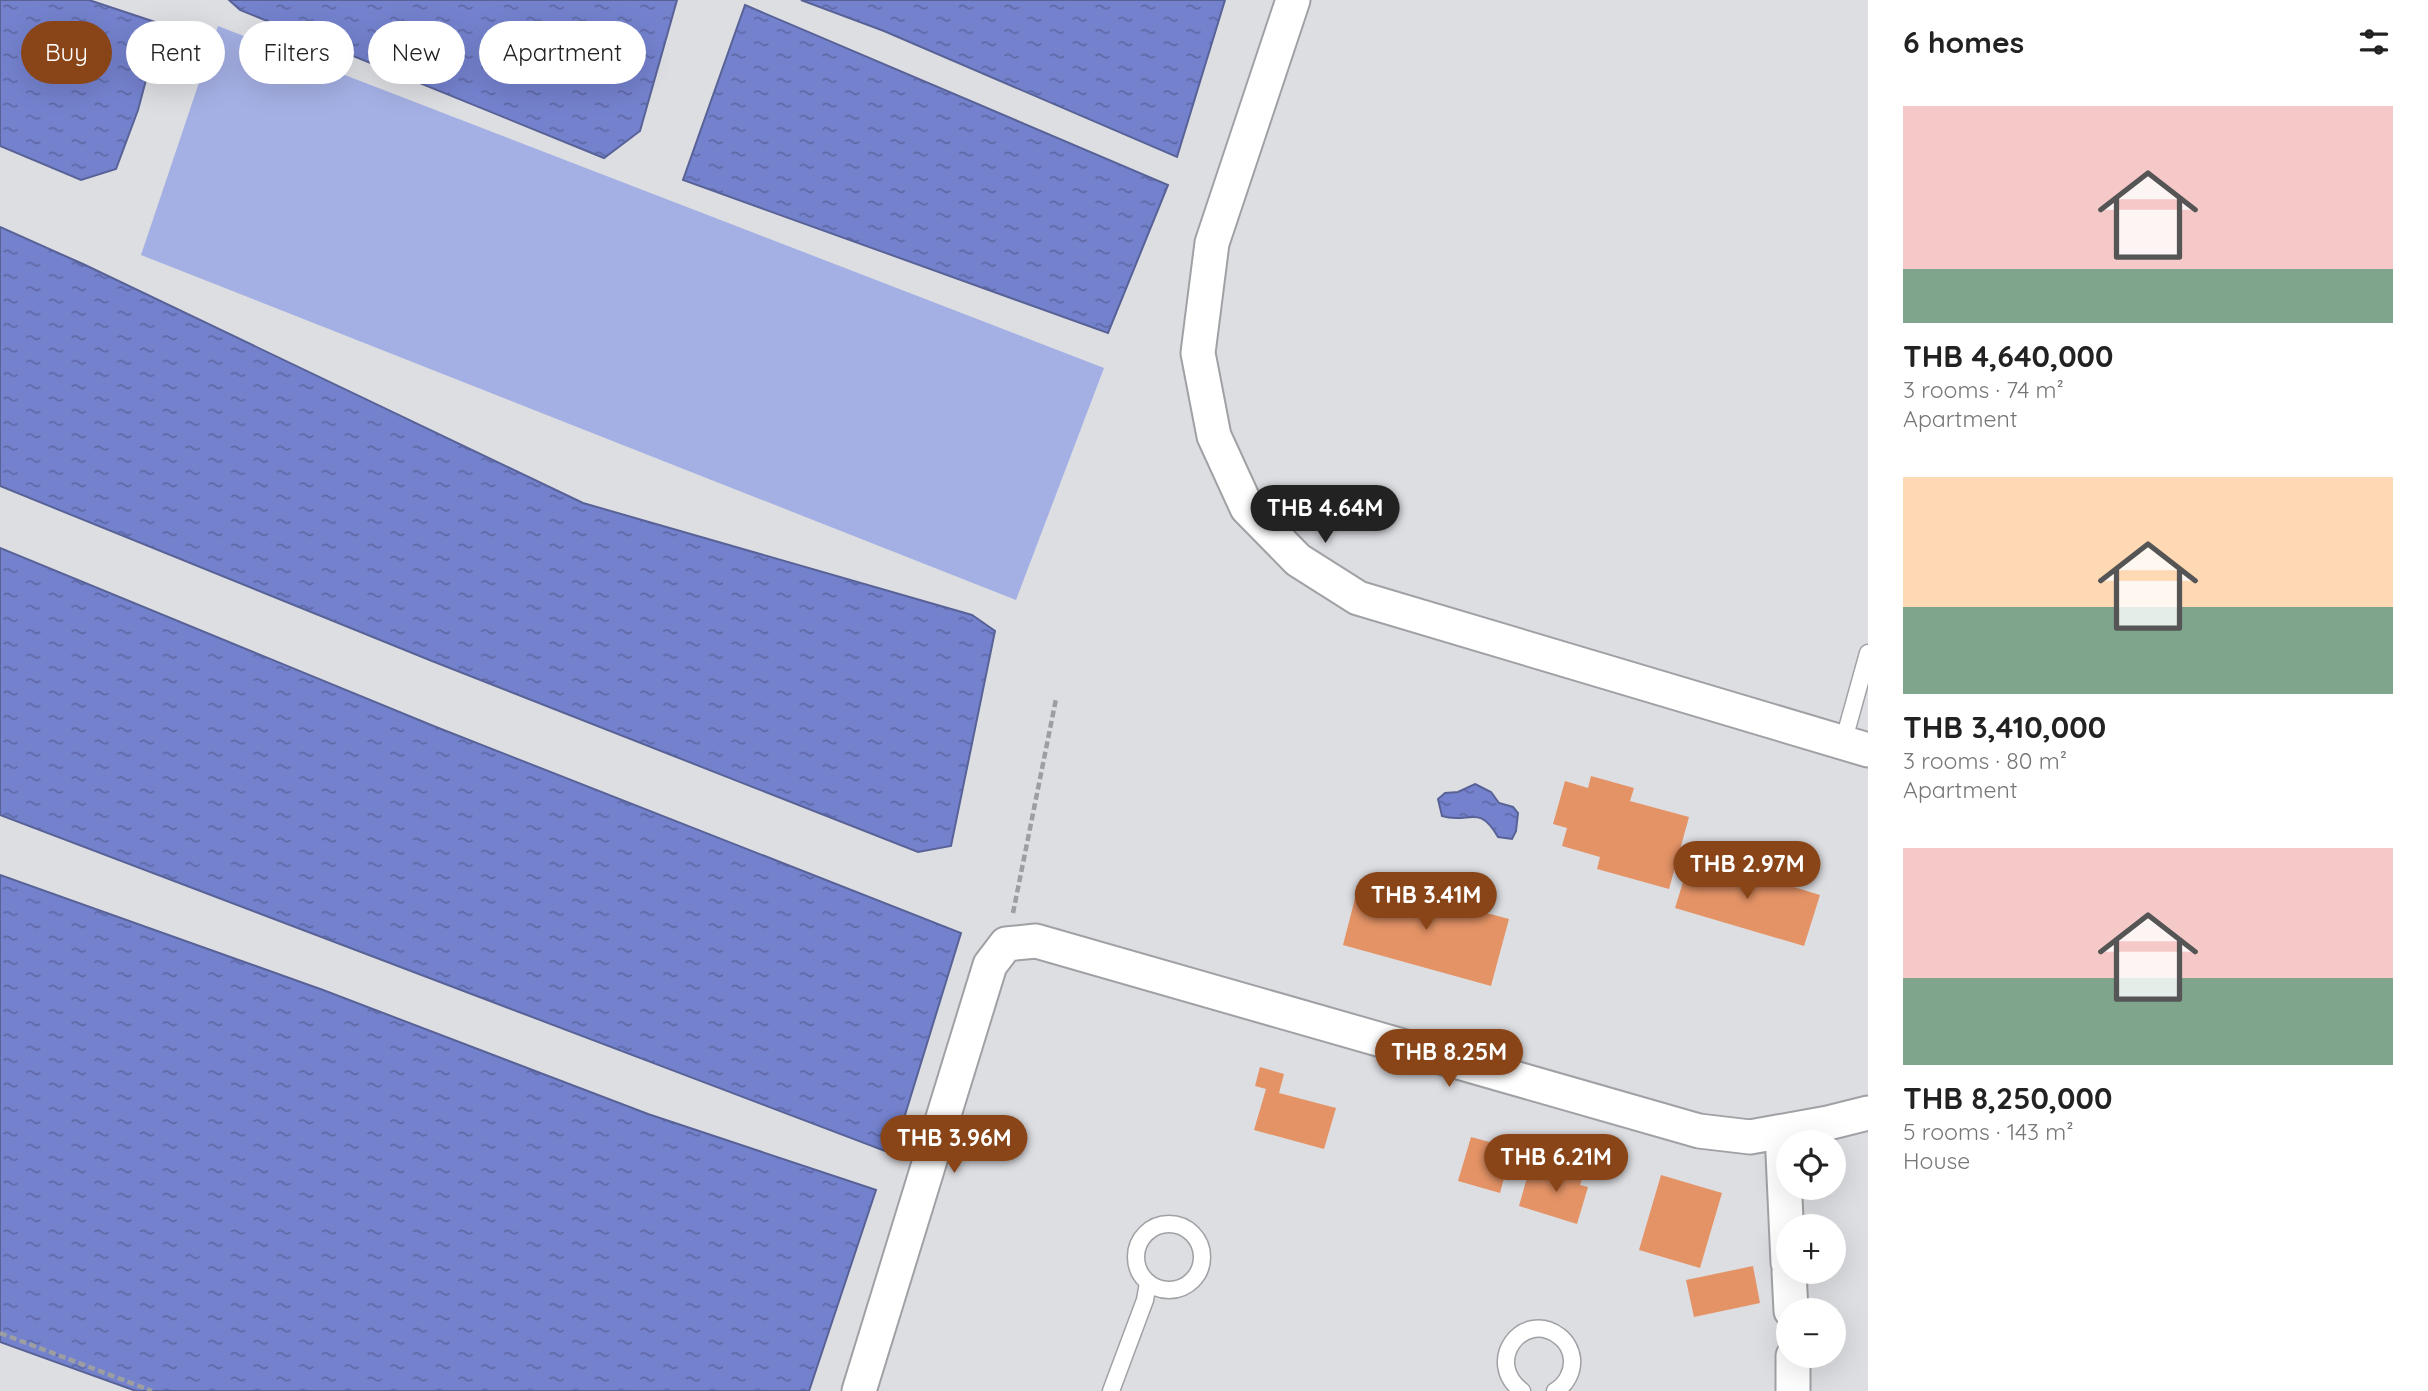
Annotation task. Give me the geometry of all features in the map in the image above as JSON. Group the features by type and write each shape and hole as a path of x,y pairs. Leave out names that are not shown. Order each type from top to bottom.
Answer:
{"street":[{"path":"1293,0 1212,243 1198,354 1214,436 1247,508 1298,560 1358,598 1855,747"},
{"path":"859,1391 990,965 1006,944 1036,941 1699,1131 1750,1137 1776,1133"},
{"path":"1791,1130 1868,1113"},
{"path":"1793,1368 1793,1391"}],"lane":[{"path":"1855,747 1868,653"},
{"path":"1111,1391 1148,1283 1137,1265 1138,1245 1151,1229 1171,1224 1192,1233 1201,1252 1197,1274 1189,1283 1169,1290 1148,1283"},
{"path":"1522,1391 1511,1382 1505,1361 1514,1340 1533,1329 1544,1329 1563,1339 1572,1359 1567,1380 1555,1391"}],"path":[{"path":"1006,944 1056,699"},
{"path":"0,1334 152,1391"}],"shaded area":[{"path":"225,29 239,34 239,84 354,84 354,78 1104,368 1016,600 141,255 198,84 225,84"}],"water":[{"path":"0,0 89,0 152,21 126,21 126,84 145,84 116,169 81,180 0,146"},
{"path":"229,0 677,0 640,131 604,158 422,84 465,84 465,21 368,21 368,62 354,56 354,21 267,21 240,10"},
{"path":"801,0 1225,0 1177,157 884,31"},
{"path":"745,5 1168,185 1108,333 683,180"},
{"path":"0,227 583,503 972,615 995,631 951,846 918,852 432,661 0,486"},
{"path":"0,548 436,727 961,933 893,1154 0,815"},
{"path":"1475,784 1491,792 1499,803 1513,807 1518,813 1512,839 1498,837 1491,826 1479,817 1442,816 1438,799 1445,793 1458,792"},
{"path":"0,875 323,990 648,1114 876,1190 809,1391 136,1391 0,1342"}],"building":[{"path":"1591,776 1634,788 1630,801 1689,817 1669,889 1597,869 1600,857 1562,846 1567,828 1553,824 1565,781 1588,788"},
{"path":"1691,856 1820,895 1804,946 1675,908"},
{"path":"1360,879 1509,919 1491,986 1343,945"},
{"path":"1260,1067 1284,1074 1279,1093 1336,1108 1324,1149 1254,1130 1266,1089 1255,1086"},
{"path":"1471,1137 1512,1148 1500,1193 1458,1181"},
{"path":"1553,1162 1584,1172 1580,1185 1588,1187 1577,1224 1519,1206 1528,1174 1548,1180"},
{"path":"1661,1175 1722,1193 1700,1268 1639,1250"},
{"path":"1753,1266 1760,1303 1694,1317 1686,1280"}]}
